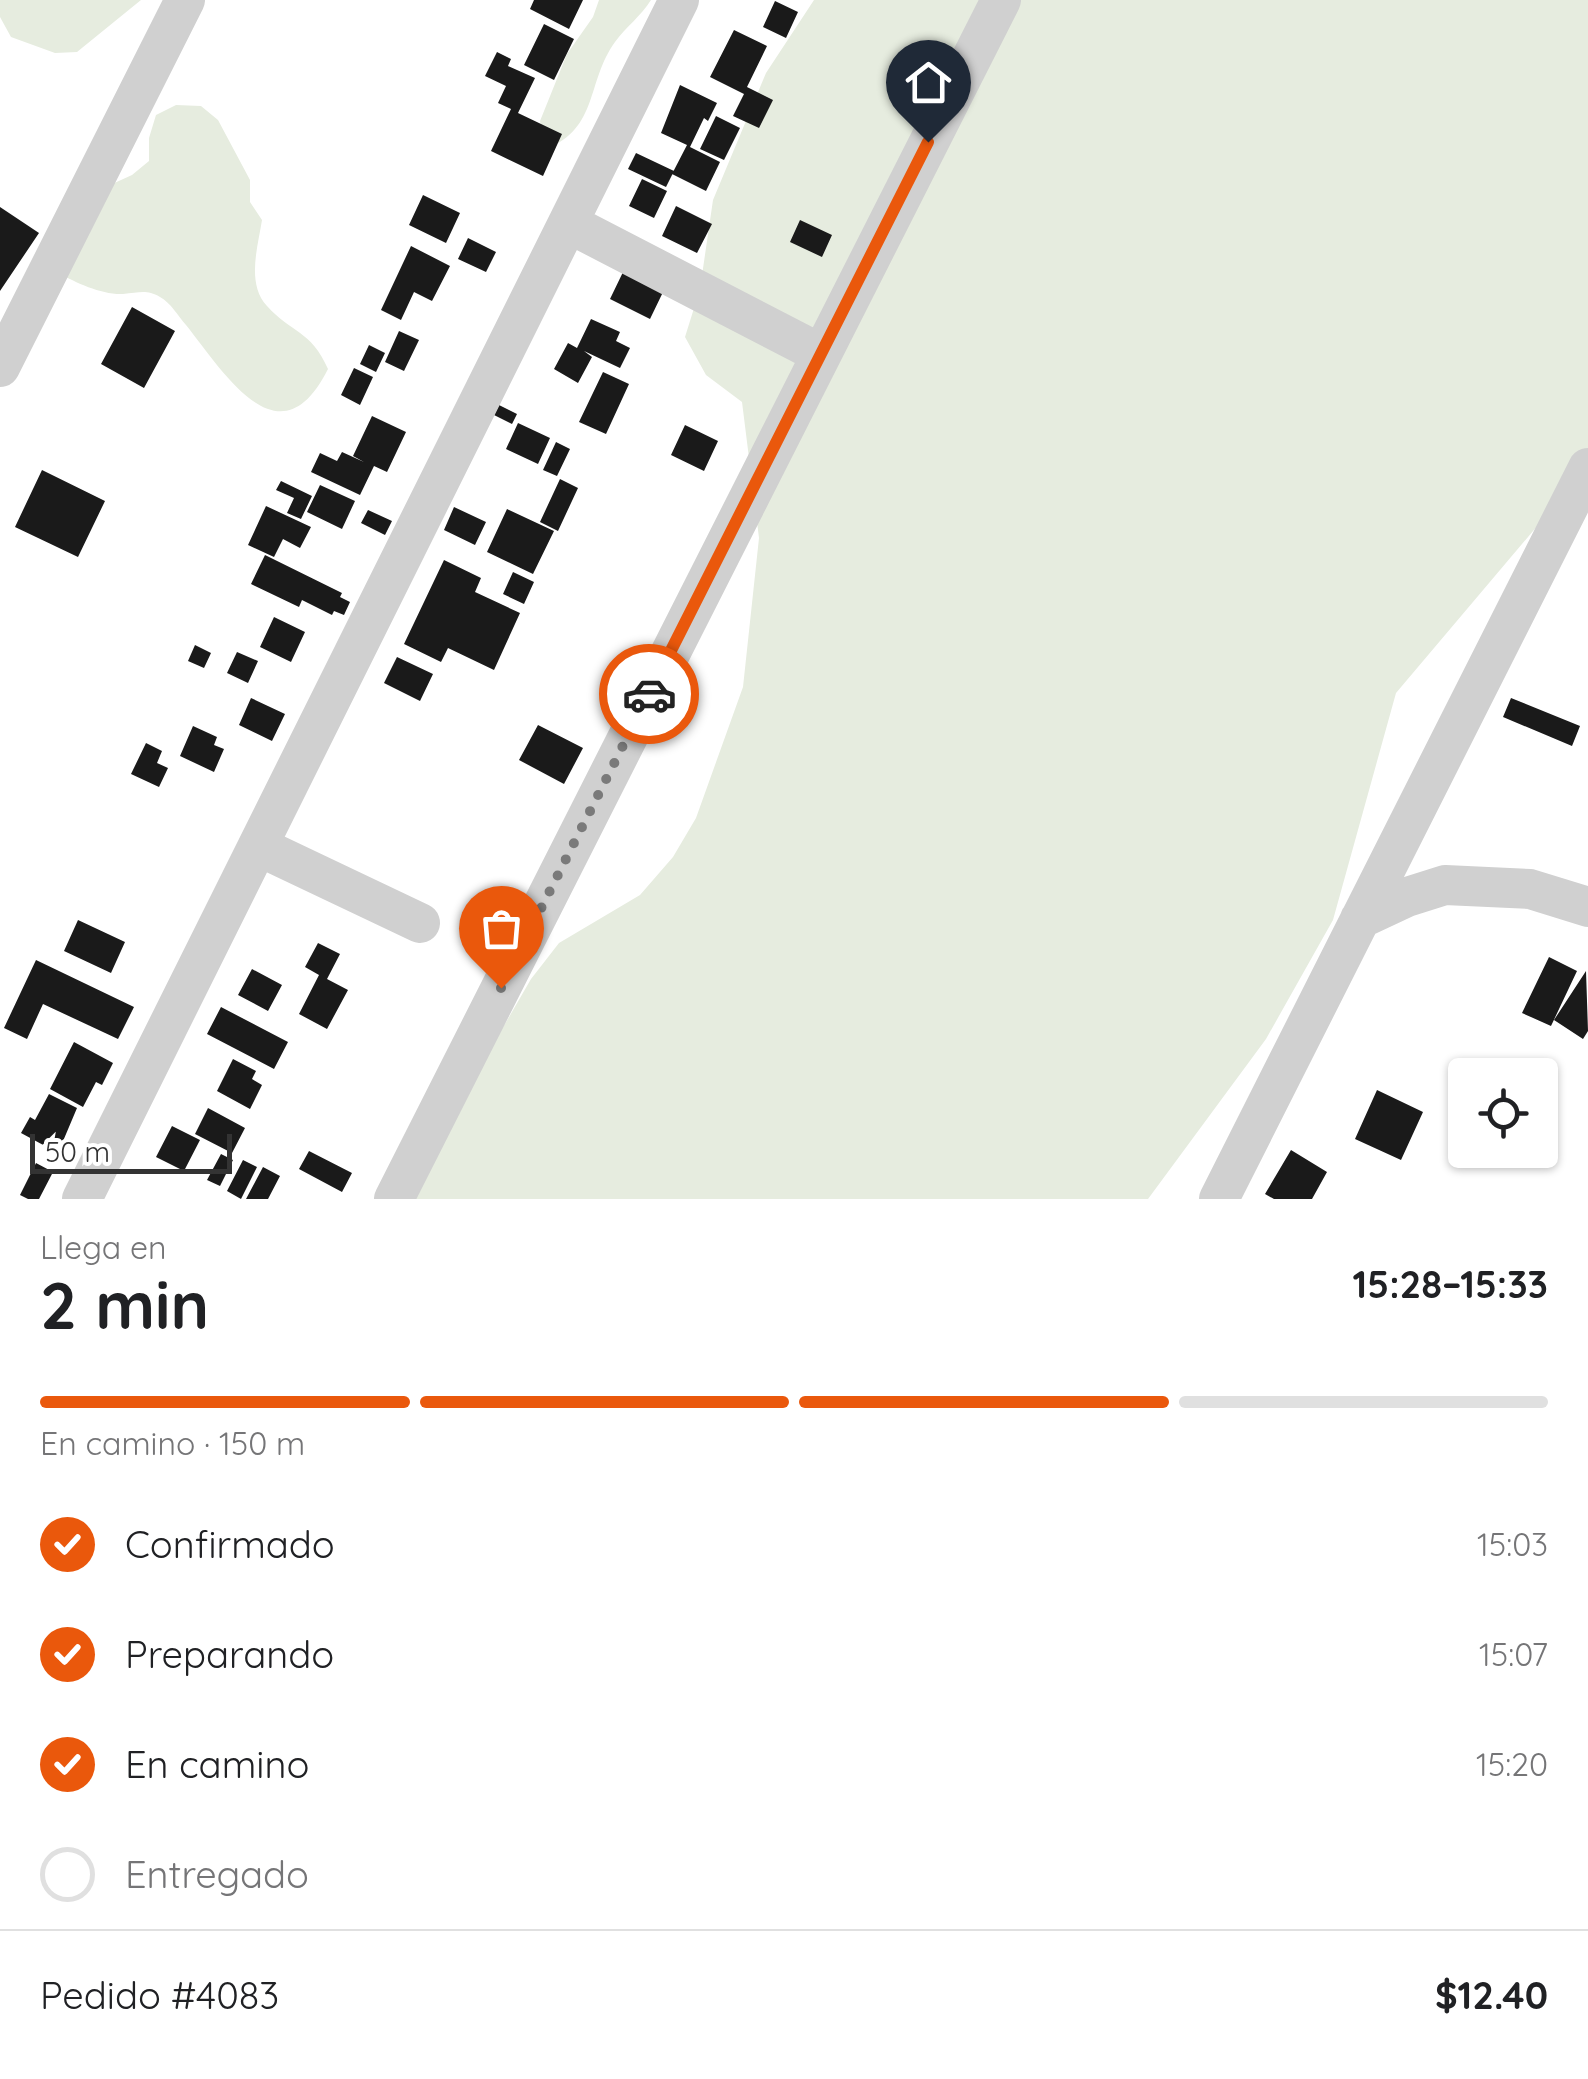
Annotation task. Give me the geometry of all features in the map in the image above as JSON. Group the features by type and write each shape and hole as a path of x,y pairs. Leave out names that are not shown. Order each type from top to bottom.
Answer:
{"street":[{"path":"0,367 185,0"},
{"path":"82,1199 680,0"},
{"path":"394,1199 1000,0"},
{"path":"568,223 820,354"},
{"path":"1218,1199 1588,468"},
{"path":"258,846 420,923"},
{"path":"1360,920 1406,897 1446,886 1530,888 1588,907"}],"shaded area":[{"path":"0,0 141,0 77,52 55,53 11,37 0,17"},
{"path":"599,0 651,0 606,57 590,103 575,129 546,149 540,121 567,54 593,17"},
{"path":"814,0 1588,0 1588,453 1544,518 1396,693 1333,920 1266,1039 1148,1199 389,1199 531,979 559,943 640,895 673,857 696,818 743,687 759,538 742,402 706,375 685,337 700,289 713,200 766,73"},
{"path":"176,105 201,106 218,120 250,180 250,202 262,220 255,264 261,297 276,315 315,346 328,369 310,397 291,410 272,410 235,386 160,297 146,292 107,293 58,273 110,185 132,175 149,161 149,138 156,115"}],"building":[{"path":"534,0 583,0 569,29 530,9"},
{"path":"775,1 798,12 786,38 763,27"},
{"path":"544,24 574,39 554,80 524,65"},
{"path":"734,30 767,46 747,87 773,100 759,128 733,116 744,94 710,77"},
{"path":"497,52 511,59 508,66 535,78 518,113 562,134 543,176 491,151 511,109 498,103 506,86 485,76"},
{"path":"680,85 717,103 708,121 704,118 690,147 720,162 706,191 672,174 687,145 661,133"},
{"path":"716,116 740,128 724,160 700,149"},
{"path":"636,153 674,171 666,187 628,169"},
{"path":"642,179 667,191 654,218 629,206"},
{"path":"423,195 460,213 446,243 409,225"},
{"path":"676,206 712,224 697,253 662,236"},
{"path":"0,207 39,233 0,291"},
{"path":"800,220 832,235 822,257 790,242"},
{"path":"468,238 496,252 486,272 458,259"},
{"path":"411,246 450,266 432,301 414,292 401,320 381,310"},
{"path":"624,270 664,290 650,319 610,299"},
{"path":"132,307 175,331 144,388 101,364"},
{"path":"591,319 620,332 616,341 630,348 620,368 584,351 592,357 578,383 554,369 568,343 577,348"},
{"path":"399,331 419,340 404,371 385,362"},
{"path":"369,345 385,353 376,372 360,364"},
{"path":"354,368 373,377 360,405 341,395"},
{"path":"603,372 629,384 606,434 579,422"},
{"path":"499,405 517,414 512,424 494,415"},
{"path":"372,416 406,432 387,472 374,466 360,495 311,472 320,453 337,461 342,452 364,462 353,456"},
{"path":"518,423 550,438 538,464 506,449"},
{"path":"685,425 718,441 704,471 671,455"},
{"path":"556,442 570,449 557,476 543,470"},
{"path":"42,470 105,501 78,557 15,527"},
{"path":"560,479 578,488 558,531 540,522"},
{"path":"281,481 312,496 301,519 287,513 294,498 276,490"},
{"path":"320,485 355,501 342,529 307,512"},
{"path":"266,506 311,527 300,548 283,539 274,557 248,545"},
{"path":"454,507 486,522 475,545 444,530"},
{"path":"507,509 554,531 533,574 487,552"},
{"path":"368,510 392,521 385,535 361,523"},
{"path":"265,555 342,593 340,597 350,602 344,615 334,611 332,615 302,600 299,607 251,584"},
{"path":"444,560 481,578 475,592 520,613 494,670 448,648 441,662 404,644"},
{"path":"513,572 534,582 524,604 503,594"},
{"path":"274,617 305,632 291,662 260,647"},
{"path":"195,645 211,653 204,668 188,661"},
{"path":"237,652 258,661 248,683 227,673"},
{"path":"397,657 433,674 420,701 384,683"},
{"path":"251,698 285,714 272,741 239,725"},
{"path":"1511,698 1580,726 1572,746 1503,717"},
{"path":"538,725 583,748 564,784 519,760"},
{"path":"193,726 217,737 214,745 224,749 214,772 180,756"},
{"path":"146,743 162,751 157,763 168,768 159,787 131,774"},
{"path":"476,907 510,925 495,955 461,937"},
{"path":"78,920 125,942 111,973 64,951"},
{"path":"318,943 340,954 327,979 348,990 327,1029 299,1014 319,975 305,967"},
{"path":"1549,957 1577,971 1551,1026 1522,1013"},
{"path":"36,960 134,1007 118,1039 43,1004 27,1039 4,1028"},
{"path":"252,969 282,985 268,1011 238,995"},
{"path":"1586,971 1588,1031 1583,1039 1554,1020"},
{"path":"221,1007 288,1042 274,1069 207,1034"},
{"path":"74,1042 113,1063 102,1085 96,1082 83,1107 50,1089"},
{"path":"233,1059 256,1071 252,1079 262,1085 250,1109 217,1091"},
{"path":"1377,1090 1423,1112 1401,1160 1355,1139"},
{"path":"49,1094 77,1108 58,1153 21,1133 30,1117 35,1120"},
{"path":"208,1108 245,1128 232,1153 195,1134"},
{"path":"172,1126 200,1140 184,1171 156,1157"},
{"path":"1291,1150 1327,1172 1312,1199 1274,1199 1265,1194"},
{"path":"309,1151 352,1173 342,1192 299,1169"},
{"path":"221,1154 233,1160 220,1186 207,1180"},
{"path":"243,1160 257,1167 241,1199 227,1191"},
{"path":"36,1163 53,1172 39,1199 28,1199 20,1195"},
{"path":"263,1167 280,1176 268,1199 246,1199"}],"way so far":[{"path":"501,988 649,694"}],"route":[{"path":"649,694 928,142"}]}
